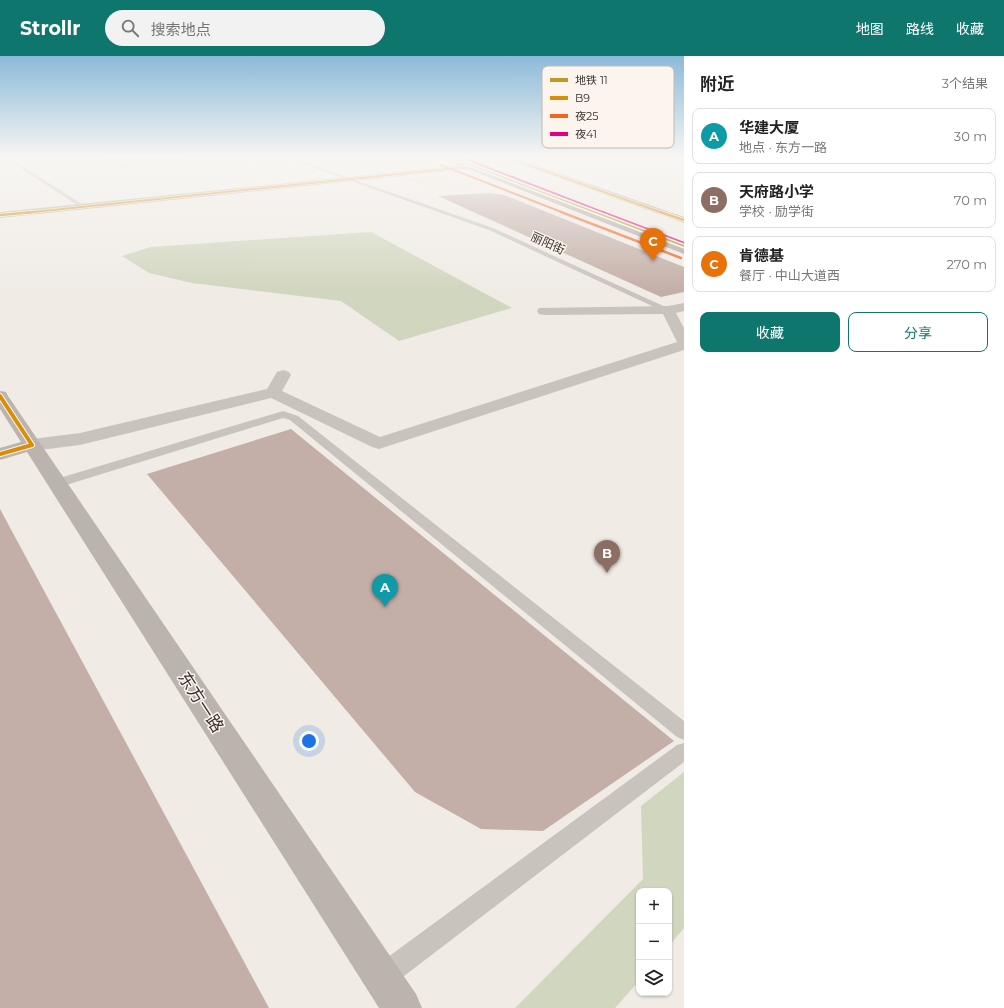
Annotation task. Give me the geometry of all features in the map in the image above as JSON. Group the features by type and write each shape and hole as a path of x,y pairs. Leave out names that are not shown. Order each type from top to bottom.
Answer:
{"highway":[{"path":"558,202 684,251"},
{"path":"634,202 684,220"}],"street":[{"path":"0,215 117,202"},
{"path":"0,454 32,445 80,439 273,393 379,443 684,343 676,308 544,311"},
{"path":"273,393 283,375"},
{"name":"东方一路","path":"0,396 402,1008"}],"lane":[{"path":"76,202 82,206"},
{"name":"丽阳街","path":"416,202 491,229 676,308"},
{"path":"58,483 283,414 294,418 684,732"},
{"path":"382,977 684,751"}],"green space":[{"path":"371,232 512,308 399,341 341,301 192,283 149,273 122,256 151,247"},
{"path":"684,772 684,928 672,942 672,888 636,888 636,984 615,1008 515,1008 643,879 641,806"}],"building":[{"path":"452,202 523,202 684,267 684,292 661,297"},
{"path":"291,429 674,741 543,831 481,829 415,792 147,474"},
{"path":"0,509 269,1008 0,1008"}],"metro line":[{"name":"11","path":"569,202 684,246"}],"transit line":[{"name":"B9","path":"0,215 122,202"},
{"name":"夜25","path":"538,202 681,258"},
{"name":"夜41","path":"579,202 684,243"},
{"name":"B9","path":"634,202 684,220"},
{"name":"B9","path":"0,396 32,445 0,454"}],"place":[{"name":"肯德基","path":"653,261"},
{"name":"天府路小学","path":"607,573"},
{"name":"华建大厦","path":"385,607"}]}
